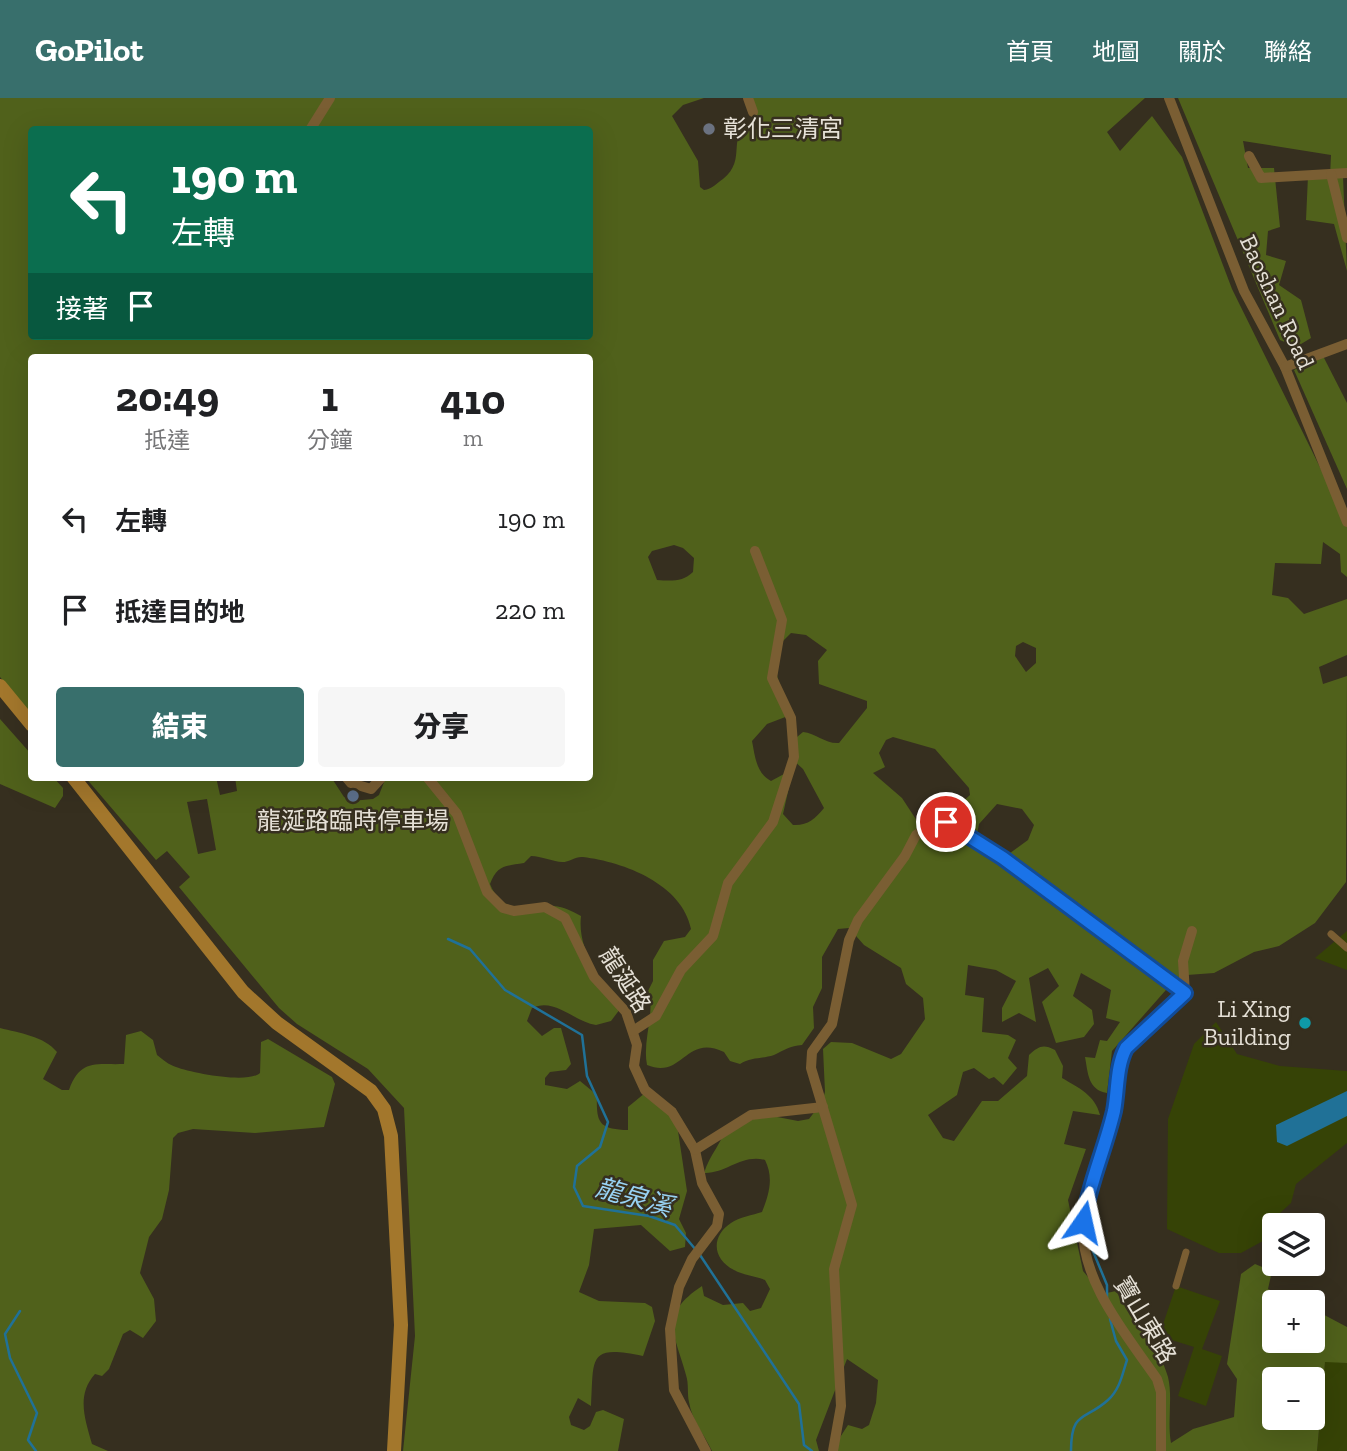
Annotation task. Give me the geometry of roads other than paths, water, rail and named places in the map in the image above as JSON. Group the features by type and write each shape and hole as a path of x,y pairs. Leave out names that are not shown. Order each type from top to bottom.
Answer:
{"main road":[{"path":"0,686 28,720"},
{"path":"76,781 243,992 277,1023 371,1091 389,1121 401,1325 394,1451"}],"street":[{"path":"312,126 330,98"},
{"path":"748,98 753,112"},
{"name":"Baoshan Road","path":"1169,98 1244,292 1285,367 1347,522"},
{"path":"1248,156 1261,178 1347,173"},
{"path":"1331,174 1347,238"},
{"path":"1285,367 1347,344"},
{"path":"633,1031 656,1016 681,970 713,936 728,883 772,822 794,757 790,718 772,678 782,620 755,551"},
{"path":"349,781 371,789 378,781"},
{"name":"龍涎路","path":"430,781 457,814 487,892 494,900 514,911 545,906 565,918 594,977 626,1012 636,1045 634,1066 645,1090 672,1112 695,1150 702,1183 719,1214 717,1226 692,1258 679,1287 670,1329 674,1390 706,1451"},
{"path":"833,1451 841,1406 834,1269 852,1205 811,1068 812,1052 832,1024 849,940 858,920 905,856 916,835 931,824 946,822 1003,858 1185,993"},
{"path":"1185,993 1183,961 1192,931"},
{"path":"1331,934 1347,948"},
{"name":"寶山東路","path":"1161,1451 1161,1392 1157,1380 1111,1313 1093,1275 1083,1247 1083,1222 1088,1191 1114,1111 1121,1058 1126,1048 1185,993"},
{"path":"695,1150 751,1115 823,1107"},
{"path":"1176,1286 1186,1251"}],"water":[{"path":"1347,1091 1347,1116 1287,1146 1277,1142 1276,1125"}],"waterway":[{"name":"龍泉溪","path":"448,939 470,949 505,990 582,1035 587,1076 608,1122 600,1147 577,1166 574,1187 583,1206 649,1216 675,1225 696,1250"},
{"path":"1091,1198 1104,1154"},
{"path":"1088,1239 1107,1285 1107,1299"},
{"name":"龍泉溪","path":"700,1255 799,1404 804,1445 812,1451"},
{"path":"20,1311 5,1334 10,1358 37,1413 28,1440 36,1451"},
{"path":"1071,1451 1077,1422 1112,1396 1127,1360 1116,1341 1110,1319"}],"place":[{"name":"彰化三清宮","path":"709,129"},
{"name":"龍涎路臨時停車場","path":"353,796"},
{"name":"Li Xing Building","path":"1305,1023"}]}
